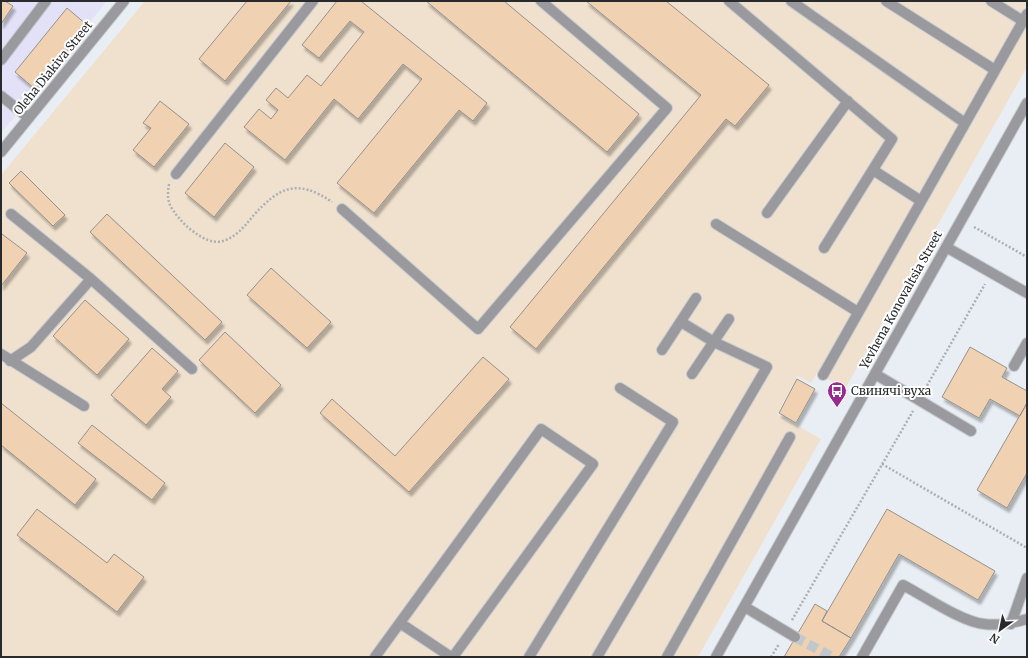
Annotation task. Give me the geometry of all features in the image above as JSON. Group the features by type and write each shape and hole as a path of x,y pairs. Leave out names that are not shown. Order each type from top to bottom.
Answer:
{"street":[{"path":"1,60 46,1"},
{"name":"Oleha Diakiva Street","path":"1,152 124,1"},
{"path":"176,174 313,1"},
{"path":"342,209 478,329 668,108 540,1"},
{"path":"729,1 892,139 824,248"},
{"path":"791,1 965,123"},
{"path":"886,1 995,70"},
{"path":"823,375 1025,18 990,1"},
{"path":"1,96 29,118"},
{"path":"767,213 848,102"},
{"name":"Yevhena Konovaltsia Street","path":"716,657 1027,103"},
{"path":"873,170 921,202"},
{"path":"11,214 91,279 192,369"},
{"path":"716,224 858,312"},
{"path":"946,247 1026,290"},
{"path":"10,361 31,347 91,279"},
{"path":"662,350 696,298"},
{"path":"692,374 729,319"},
{"path":"597,657 767,367 714,342 681,322"},
{"path":"1014,366 1027,342"},
{"path":"1,354 84,406"},
{"path":"875,374 971,431"},
{"path":"529,657 673,422 620,388"},
{"path":"375,657 541,429 593,464 452,657 400,623"},
{"path":"667,657 790,437"},
{"path":"1011,624 1027,578"},
{"path":"862,657 904,585 967,620 984,624 1011,624 1027,619"},
{"path":"744,607 795,637"}],"path":[{"path":"176,174 168,185 170,206 186,226 197,235 209,241 221,242 232,237 245,226 264,204 278,193 291,188 304,189 323,196 342,209"},
{"path":"961,220 1027,257"},
{"path":"771,657 992,273"},
{"path":"882,464 1027,548"}],"shaded area":[{"path":"1,1 107,1 35,88 37,90 1,133"},
{"path":"145,1 1027,1 1027,67 845,389 817,373 811,383 798,376 777,414 821,439 698,657 1,657 1,175"}],"building":[{"path":"1,1 5,1 13,6 1,24"},
{"path":"247,1 291,1 225,81 199,59"},
{"path":"337,1 361,1 487,103 473,121 459,110 374,213 337,183 422,79 403,64 358,119 334,99 285,160 244,127 259,109 271,119 278,110 266,100 276,88 288,98 307,75 321,86 364,32 350,21 319,58 302,45"},
{"path":"426,1 504,1 639,114 607,152"},
{"path":"586,1 666,1 769,85 735,126 726,119 536,349 510,327 701,95"},
{"path":"67,8 87,25 35,89 15,72"},
{"path":"160,101 189,124 154,167 133,150 151,128 143,123"},
{"path":"225,143 254,167 214,217 185,193"},
{"path":"21,171 65,215 53,226 9,183"},
{"path":"107,214 222,322 205,340 90,232"},
{"path":"2,234 27,253 1,286 1,235"},
{"path":"271,268 331,322 307,348 247,295"},
{"path":"85,300 129,339 97,375 53,336"},
{"path":"225,332 281,385 255,413 199,360"},
{"path":"970,347 1007,368 1002,377 1027,391 1027,403 1020,416 990,399 979,418 942,397"},
{"path":"152,348 178,371 162,389 171,397 146,425 111,395"},
{"path":"483,357 509,379 409,492 320,413 332,399 395,456"},
{"path":"797,379 815,389 796,423 779,413"},
{"path":"1,403 96,479 75,505 1,445"},
{"path":"1027,403 1027,473 1007,508 977,490"},
{"path":"92,425 165,483 152,500 78,443"},
{"path":"37,509 107,563 114,554 144,577 117,612 17,535"},
{"path":"887,509 995,571 978,600 899,554 851,638 822,621"},
{"path":"815,604 827,611 822,621 851,638 839,657 784,657"}],"tunnel":[{"path":"795,637 832,657"}],"place":[{"name":"Свинячі вуха","path":"837,408"}]}
